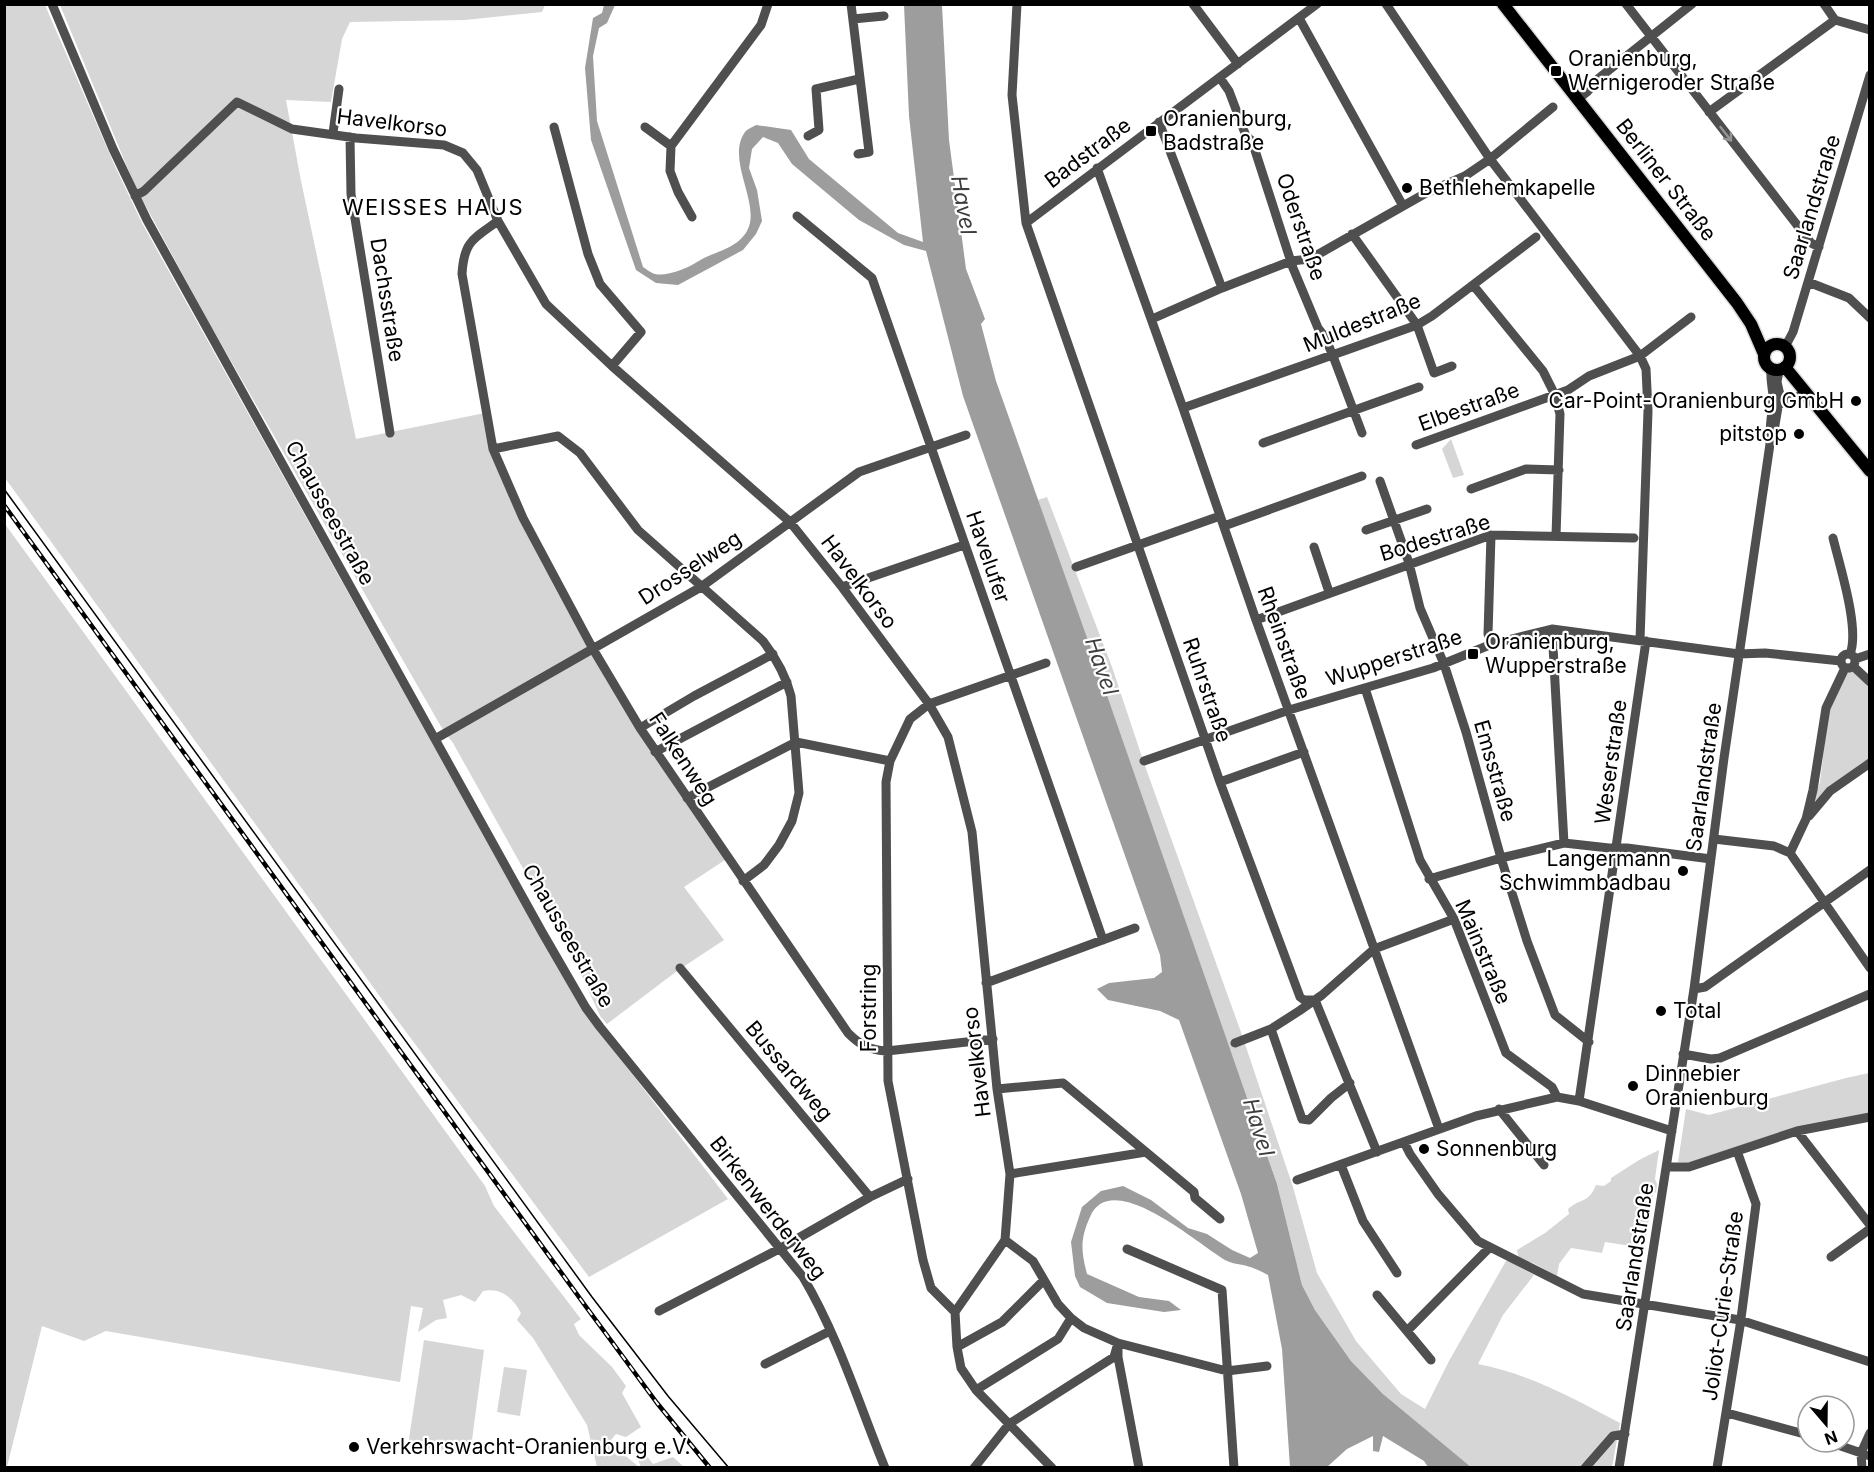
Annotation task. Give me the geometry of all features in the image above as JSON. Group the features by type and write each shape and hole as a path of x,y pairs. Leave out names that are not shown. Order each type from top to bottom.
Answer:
{"main road":[{"name":"Berliner Straße","path":"1503,4 1723,285 1768,349"},
{"path":"1778,369 1790,357 1785,347 1778,344 1768,349 1764,361 1778,369 1814,402 1867,464"}],"street":[{"name":"Chausseestraße","path":"52,4 135,196 548,942 586,1008 600,1027"},
{"path":"692,217 678,192 670,171 671,146 761,25 768,4"},
{"path":"850,4 870,152 858,154"},
{"name":"Ruhrstraße","path":"1017,4 1012,95 1026,223 1220,782 1300,997 1304,1000 1315,1000 1377,1152"},
{"path":"1193,4 1238,64"},
{"name":"Badstraße","path":"1026,223 1317,4"},
{"path":"1386,4 1491,159 1640,356"},
{"path":"1626,4 1811,243 1819,247"},
{"path":"1578,99 1586,94 1599,78 1692,4"},
{"path":"1824,4 1835,20 1869,30"},
{"path":"853,19 884,16"},
{"path":"1299,18 1403,206"},
{"path":"1709,112 1835,20"},
{"name":"Saarlandstraße","path":"1785,347 1793,332 1869,75"},
{"name":"Oderstraße","path":"1220,78 1229,92 1246,136 1252,141 1290,261 1318,328 1325,337 1362,433"},
{"path":"808,136 819,130 816,89 859,79"},
{"path":"333,134 339,89"},
{"name":"Havelkorso","path":"135,196 144,191 237,102 292,129 350,137 444,145 464,153 477,170 498,221 546,304 612,366 790,522 842,587 928,704 948,737 972,832 986,982 1010,1174 1005,1239"},
{"path":"1152,319 1290,261 1310,259 1426,193 1465,176 1491,159 1554,107"},
{"path":"1159,122 1222,288"},
{"path":"554,127 588,254 600,284 641,332 612,366"},
{"path":"645,127 671,146"},
{"name":"Dachsstraße","path":"350,137 351,194 390,433"},
{"name":"Rheinstraße","path":"1097,168 1439,1129"},
{"name":"Havelufer","path":"798,216 872,278 1103,940"},
{"name":"Falkenweg","path":"498,221 472,239 463,255 462,274 493,449 523,518 593,649 640,728 743,881 848,1033 861,1046 887,1051"},
{"path":"1352,234 1417,325 1434,372 1452,366"},
{"name":"Muldestraße","path":"1183,408 1417,325 1536,237"},
{"path":"1808,282 1849,298 1869,318"},
{"path":"1473,285 1543,371 1555,395 1560,414 1556,536"},
{"name":"Elbestraße","path":"1416,445 1568,390 1589,376 1640,356 1691,317"},
{"name":"Weserstraße","path":"1579,1101 1617,848 1643,641 1648,411 1646,369 1640,356"},
{"name":"Saarlandstraße","path":"1770,444 1775,431 1778,406 1778,369"},
{"name":"Saarlandstraße","path":"1619,1467 1694,989 1770,444 1769,427 1773,398 1770,382 1778,369"},
{"path":"1263,443 1419,387"},
{"path":"1778,406 1786,400 1799,396 1814,402"},
{"name":"Drosselweg","path":"435,739 701,587 859,472 966,435"},
{"path":"493,449 558,436 580,453 638,530 764,641 773,654 788,682 796,742 799,792 792,821 779,845 764,865 743,881"},
{"path":"1471,489 1526,469 1559,470"},
{"path":"1076,567 1362,476"},
{"name":"Emsstraße","path":"1380,481 1409,563 1420,608 1444,664 1466,732 1527,941 1555,1015 1589,1042"},
{"path":"1366,530 1427,508"},
{"path":"1491,535 1488,634 1492,644"},
{"name":"Bodestraße","path":"1256,620 1491,535 1634,538"},
{"path":"1790,853 1806,819 1815,781 1826,708 1849,662 1852,647 1853,631 1833,538"},
{"path":"842,587 964,545"},
{"path":"1314,547 1329,592"},
{"path":"1552,629 1564,843"},
{"name":"Wupperstraße","path":"1144,761 1289,711 1444,664 1492,644 1552,629 1739,654 1765,653 1849,662 1869,654"},
{"path":"640,728 773,654"},
{"path":"1849,662 1869,682"},
{"path":"928,704 1046,663"},
{"path":"655,752 788,682"},
{"name":"Mainstraße","path":"1365,688 1420,860 1454,919 1506,1053 1552,1087 1557,1097"},
{"name":"Forstring","path":"928,704 910,719 890,761 886,782 888,1081 923,1260 932,1288 955,1312"},
{"path":"687,798 796,742 890,761"},
{"path":"1220,782 1304,752"},
{"path":"1806,819 1830,791 1869,763"},
{"path":"1714,839 1774,846 1790,853 1866,957 1869,968"},
{"path":"1429,879 1564,843 1711,859"},
{"path":"1694,989 1706,987 1869,870"},
{"path":"1235,1043 1271,1029 1315,1000 1374,949 1454,919"},
{"path":"986,982 1135,928"},
{"name":"Bussardweg","path":"680,968 870,1197"},
{"path":"1683,1054 1711,1059 1720,1058 1869,994"},
{"name":"Birkenwerderweg","path":"600,1027 803,1277 830,1331 885,1467"},
{"path":"1271,1029 1302,1119 1310,1120 1330,1098 1350,1083"},
{"path":"887,1051 993,1039"},
{"path":"998,1089 1063,1083 1194,1192 1195,1198 1220,1219"},
{"path":"1297,1180 1499,1109 1557,1097 1579,1101 1672,1131"},
{"path":"1499,1109 1544,1166"},
{"path":"1667,1167 1689,1167 1797,1131 1869,1117"},
{"path":"1797,1131 1869,1227 1831,1257"},
{"path":"1404,1142 1438,1194 1478,1241 1583,1294 1740,1320 1869,1362"},
{"name":"Joliot-Curie-Straße","path":"1717,1467 1727,1413 1756,1204 1737,1151"},
{"path":"1010,1174 1146,1152"},
{"path":"1341,1165 1363,1221 1397,1273"},
{"path":"659,1311 781,1248 870,1197 908,1179"},
{"path":"1052,1467 976,1390 962,1368 957,1347 955,1312 1005,1239 1033,1261 1058,1304 1084,1328 1118,1343 1227,1371 1268,1366"},
{"path":"1407,1331 1489,1248"},
{"path":"1127,1249 1222,1290 1234,1467"},
{"path":"957,1347 1002,1323 1044,1280"},
{"path":"1377,1295 1431,1360"},
{"path":"976,1390 1058,1339 1071,1318"},
{"path":"765,1364 830,1331"},
{"path":"974,1467 1009,1424 1114,1357 1118,1343"},
{"path":"1118,1343 1118,1357 1139,1467"},
{"path":"1727,1413 1796,1432"},
{"path":"1862,1467 1869,1433"},
{"path":"1586,1467 1613,1436 1625,1434"}],"shaded area":[{"path":"4,5 45,5 142,223 539,935 584,1011 728,1199 589,1277 389,1009 5,478"},
{"path":"60,5 545,5 542,12 465,20 350,22 342,39 331,102 286,100 356,439 485,413 493,449 593,649 728,858 684,887 724,940 677,971 607,1024 600,1016 577,965 453,743 443,730 208,321 135,186"},
{"path":"604,5 615,5 607,23 599,28 593,56 597,121 643,267 660,275 683,269 731,246 747,231 750,208 739,156 740,143 746,131 756,125 791,130 809,159 898,233 923,242 909,116 904,5 942,5 949,140 966,269 985,319 981,324 996,381 1277,1184 1302,1285 1315,1310 1351,1361 1383,1394 1471,1467 1428,1467 1424,1461 1383,1436 1379,1452 1373,1451 1373,1436 1347,1449 1327,1467 1290,1467 1282,1349 1268,1275 1225,1260 1176,1226 1135,1204 1116,1200 1101,1204 1090,1217 1083,1239 1087,1274 1139,1297 1169,1301 1181,1310 1164,1312 1107,1303 1080,1287 1075,1276 1071,1242 1082,1207 1101,1191 1123,1186 1151,1200 1188,1228 1207,1234 1232,1250 1250,1258 1258,1253 1241,1194 1179,1020 1160,1011 1108,1000 1097,989 1109,983 1154,978 1162,972 1160,955 963,396 926,251 904,245 859,220 792,164 778,143 763,137 752,149 749,168 757,190 762,221 756,234 743,250 678,285 656,283 636,270 591,140 585,68 593,18 602,13"},
{"path":"1451,439 1464,475 1453,478 1442,449"},
{"path":"1047,497 1112,667 1145,766 1242,1035 1293,1187 1317,1273 1356,1341 1401,1394 1425,1409 1449,1361 1506,1261 1509,1261 1534,1275 1503,1315 1478,1364 1534,1381 1569,1396 1620,1423 1612,1467 1471,1467 1383,1394 1351,1361 1315,1310 1302,1285 1277,1184 1038,500"},
{"path":"5,524 485,1186 494,1206 581,1319 574,1324 579,1335 612,1367 626,1386 622,1393 641,1427 626,1437 616,1434 611,1440 616,1448 639,1467 597,1467 587,1425 533,1338 517,1320 521,1313 518,1308 506,1295 489,1290 483,1291 475,1302 461,1295 443,1300 447,1318 436,1320 418,1332 423,1308 411,1306 400,1382 106,1331 84,1341 42,1326 7,1467 5,1467"},
{"path":"1854,668 1869,688 1869,760 1811,808 1820,782 1829,707 1849,670"},
{"path":"1869,1073 1869,1114 1691,1163 1678,1162 1686,1109 1709,1115"},
{"path":"1659,1150 1655,1179 1656,1192 1653,1194 1644,1248 1605,1242 1602,1253 1571,1248 1559,1264 1557,1276 1533,1263 1519,1260 1517,1250 1545,1233 1569,1214 1568,1209 1587,1198 1596,1185 1604,1186 1611,1181 1611,1178"},
{"path":"424,1340 484,1350 470,1455 408,1445"},
{"path":"504,1367 527,1370 520,1416 497,1412"},
{"path":"636,1442 653,1464 673,1457 684,1467 641,1467 632,1446"}],"tram line":[{"path":"4,489 592,1297 668,1396 729,1468"}],"railway":[{"path":"4,505 584,1304 657,1403 710,1468"}],"place":[{"name":"Oranienburg, Wernigeroder Straße","path":"1556,71"},
{"name":"Oranienburg, Badstraße","path":"1151,131"},
{"name":"Bethlehemkapelle","path":"1407,188"},
{"name":"Car-Point-Oranienburg GmbH","path":"1856,401"},
{"name":"pitstop","path":"1799,434"},
{"name":"Oranienburg, Wupperstraße","path":"1473,654"},
{"name":"Langermann Schwimmbadbau","path":"1683,871"},
{"name":"Total","path":"1661,1011"},
{"name":"Dinnebier Oranienburg","path":"1633,1086"},
{"name":"Sonnenburg","path":"1424,1149"},
{"name":"Verkehrswacht-Oranienburg e.V.","path":"354,1447"}],"district":[{"name":"WEISSES HAUS","path":"433,207"}],"water label":[{"name":"Havel","path":"964,205"},
{"name":"Havel","path":"1102,666"},
{"name":"Havel","path":"1259,1127"}]}
